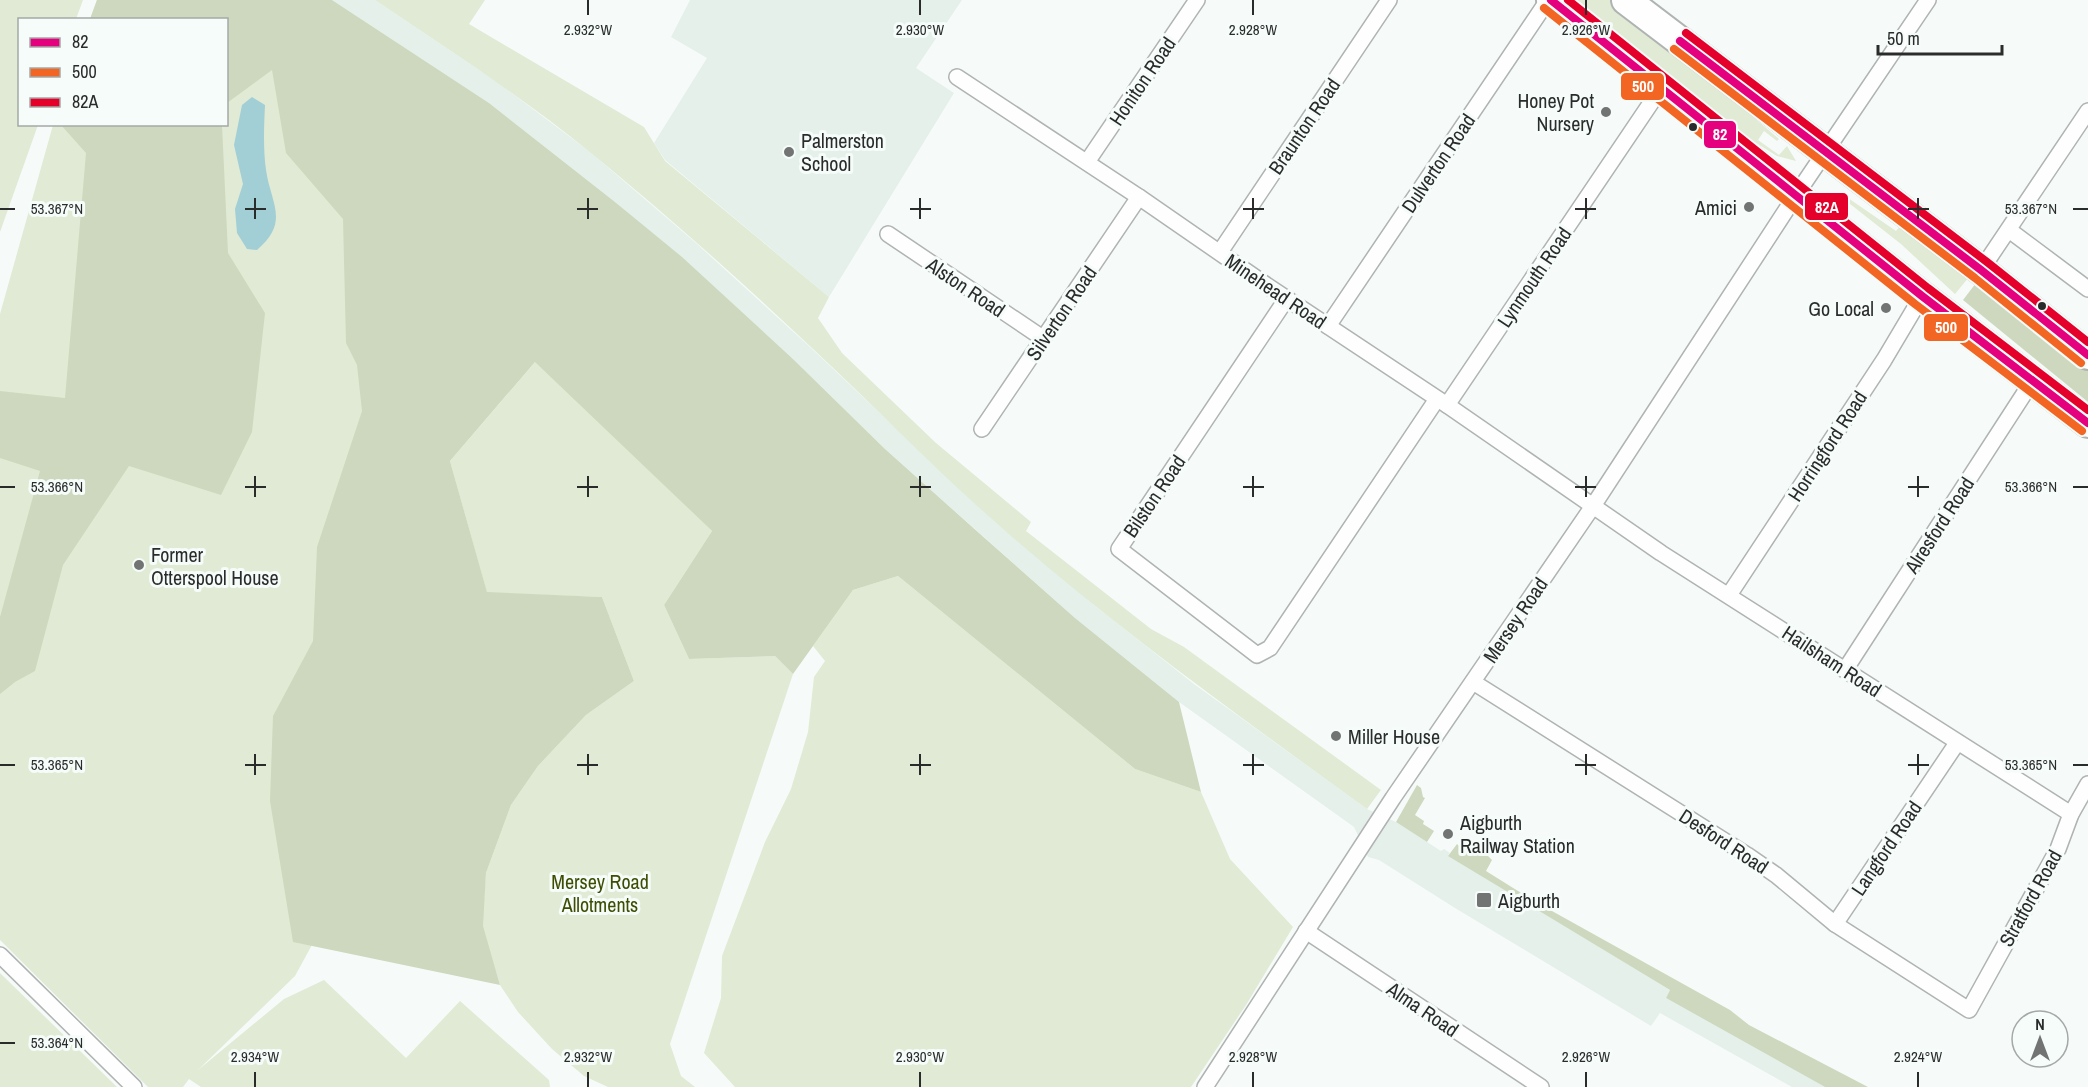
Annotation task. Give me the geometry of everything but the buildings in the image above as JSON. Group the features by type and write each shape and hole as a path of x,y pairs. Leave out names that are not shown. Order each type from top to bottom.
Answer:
{"highway":[{"path":"1549,0 1922,296 2088,423"},
{"path":"1626,0 1981,270 2088,355"}],"street":[{"name":"Honiton Road","path":"1087,162 1197,0"},
{"name":"Braunton Road","path":"1220,252 1389,0"},
{"name":"Dulverton Road","path":"1328,326 1549,0"},
{"name":"Mersey Road","path":"1205,1087 1393,798 1593,506 1796,195 1826,153 1921,3"},
{"name":"Minehead Road","path":"957,77 1139,197 1593,506"},
{"name":"Lynmouth Road","path":"1257,655 1270,648 1661,88"},
{"path":"1981,270 2088,111"},
{"name":"Silverton Road","path":"982,429 1139,197"},
{"path":"2009,230 2088,289"},
{"name":"Alston Road","path":"888,234 1044,339"},
{"name":"Horringford Road","path":"1729,595 1880,366 1922,296"},
{"name":"Bilston Road","path":"1257,655 1119,549 1287,298"},
{"name":"Alresford Road","path":"1845,670 2033,380"},
{"name":"Hailsham Road","path":"1593,506 1661,553 2071,814"},
{"name":"Desford Road","path":"1473,682 1747,855 1776,875 1835,924 1968,1010"},
{"name":"Langford Road","path":"1835,924 1957,743"},
{"name":"Stratford Road","path":"1968,1010 2058,849 2071,814 2088,784"},
{"name":"Alma Road","path":"1306,930 1541,1087"},
{"path":"0,955 134,1087"}],"shaded area":[{"path":"332,0 375,0 497,82 590,152 696,243 810,347 995,522 1094,605 1194,684 1367,809 1396,822 1441,851 1444,849 1450,853 1448,855 1670,990 1666,998 1825,1087 1792,1087 1660,1013 1651,1026 1379,860 1368,857 1354,827 1179,702 1075,618 885,449 793,359 682,258 615,202 489,103"},
{"name":"Palmerston School","path":"690,0 962,0 916,68 954,93 829,297 665,160 654,143 707,58 671,37"}],"green space":[{"path":"0,0 83,0 76,18 18,18 18,126 38,126 0,232"},
{"path":"97,0 328,0 407,266 372,835 295,976 198,1070 284,999 324,980 406,1058 460,1001 549,1080 550,1087 201,1087 189,1079 183,1087 148,1087 0,940 0,314 53,126 228,126 228,18 90,18"},
{"path":"97,0 332,0 489,103 682,257 793,359 885,449 1075,618 1179,702 1201,792 1135,769 898,576 853,590 793,674 775,656 689,659 664,605 712,531 535,362 450,461 487,592 602,597 634,681 586,715 538,766 511,805 486,873 483,926 500,985 293,942 270,801 273,716 313,641 317,547 362,411 357,365 346,343 343,219 286,153 272,70 228,102 228,18 90,18"},
{"path":"375,0 485,0 469,24 644,127 665,161 829,297 818,318 842,353 936,443 1031,522 1026,531 1151,629 1184,647 1381,790 1367,809 1178,670 1085,598 995,522 731,273 591,153 512,93"},
{"path":"1575,0 1617,0 1779,139 1777,141 1764,131 1758,140 1779,155 1787,146 1796,161 1777,156 1756,143"},
{"path":"62,126 222,126 228,253 265,313 252,432 221,495 129,466 63,565 35,671 0,694 0,617 40,471 0,458 0,391 65,398 86,153"},
{"path":"1848,198 1896,231 1902,224 1969,277 1955,294 1901,244 1845,200"},
{"path":"1976,283 2088,371 2088,402 1963,300"},
{"name":"Mersey Road Allotments","path":"536,361 712,531 664,605 689,659 775,656 793,674 670,1044 681,1076 695,1087 608,1087 584,1076 552,1049 518,1012 500,985 482,926 486,873 511,805 538,766 586,715 634,681 602,597 487,593 450,461"},
{"path":"898,576 1135,769 1201,792 1230,859 1293,927 1246,1005 1191,1087 735,1087 704,1053 721,998 722,956 765,842 791,789 808,732 814,677 825,661 813,646 853,590"},
{"path":"1417,785 1421,788 1425,798 1415,815 1434,831 1427,842 1396,822"},
{"path":"1473,841 1492,860 1486,871 1534,901 1730,1010 1749,1025 1868,1087 1825,1087 1666,998 1670,990 1448,856 1457,844 1466,852"},
{"path":"0,973 117,1087 0,1087"}],"water":[{"path":"252,97 265,105 265,162 276,212 273,230 257,250 247,249 237,233 235,209 243,184 234,145 242,105"}],"transit line":[{"name":"82","path":"1551,0 1922,296 2088,423"},
{"name":"82A","path":"1568,0 1928,288 2088,410"},
{"name":"500","path":"1544,8 1915,304 2082,431"},
{"name":"82A","path":"1686,33 1987,262 2088,342"},
{"name":"82","path":"1680,41 1981,270 2088,355"},
{"name":"500","path":"1674,49 1975,278 2081,363"}],"place":[{"name":"Honey Pot Nursery","path":"1606,112"},
{"name":"Palmerston School","path":"789,152"},
{"name":"Amici","path":"1749,207"},
{"name":"Go Local","path":"1886,308"},
{"name":"Former Otterspool House","path":"139,565"},
{"name":"Miller House","path":"1336,736"},
{"name":"Aigburth Railway Station","path":"1448,834"},
{"name":"Aigburth","path":"1484,900"}]}
